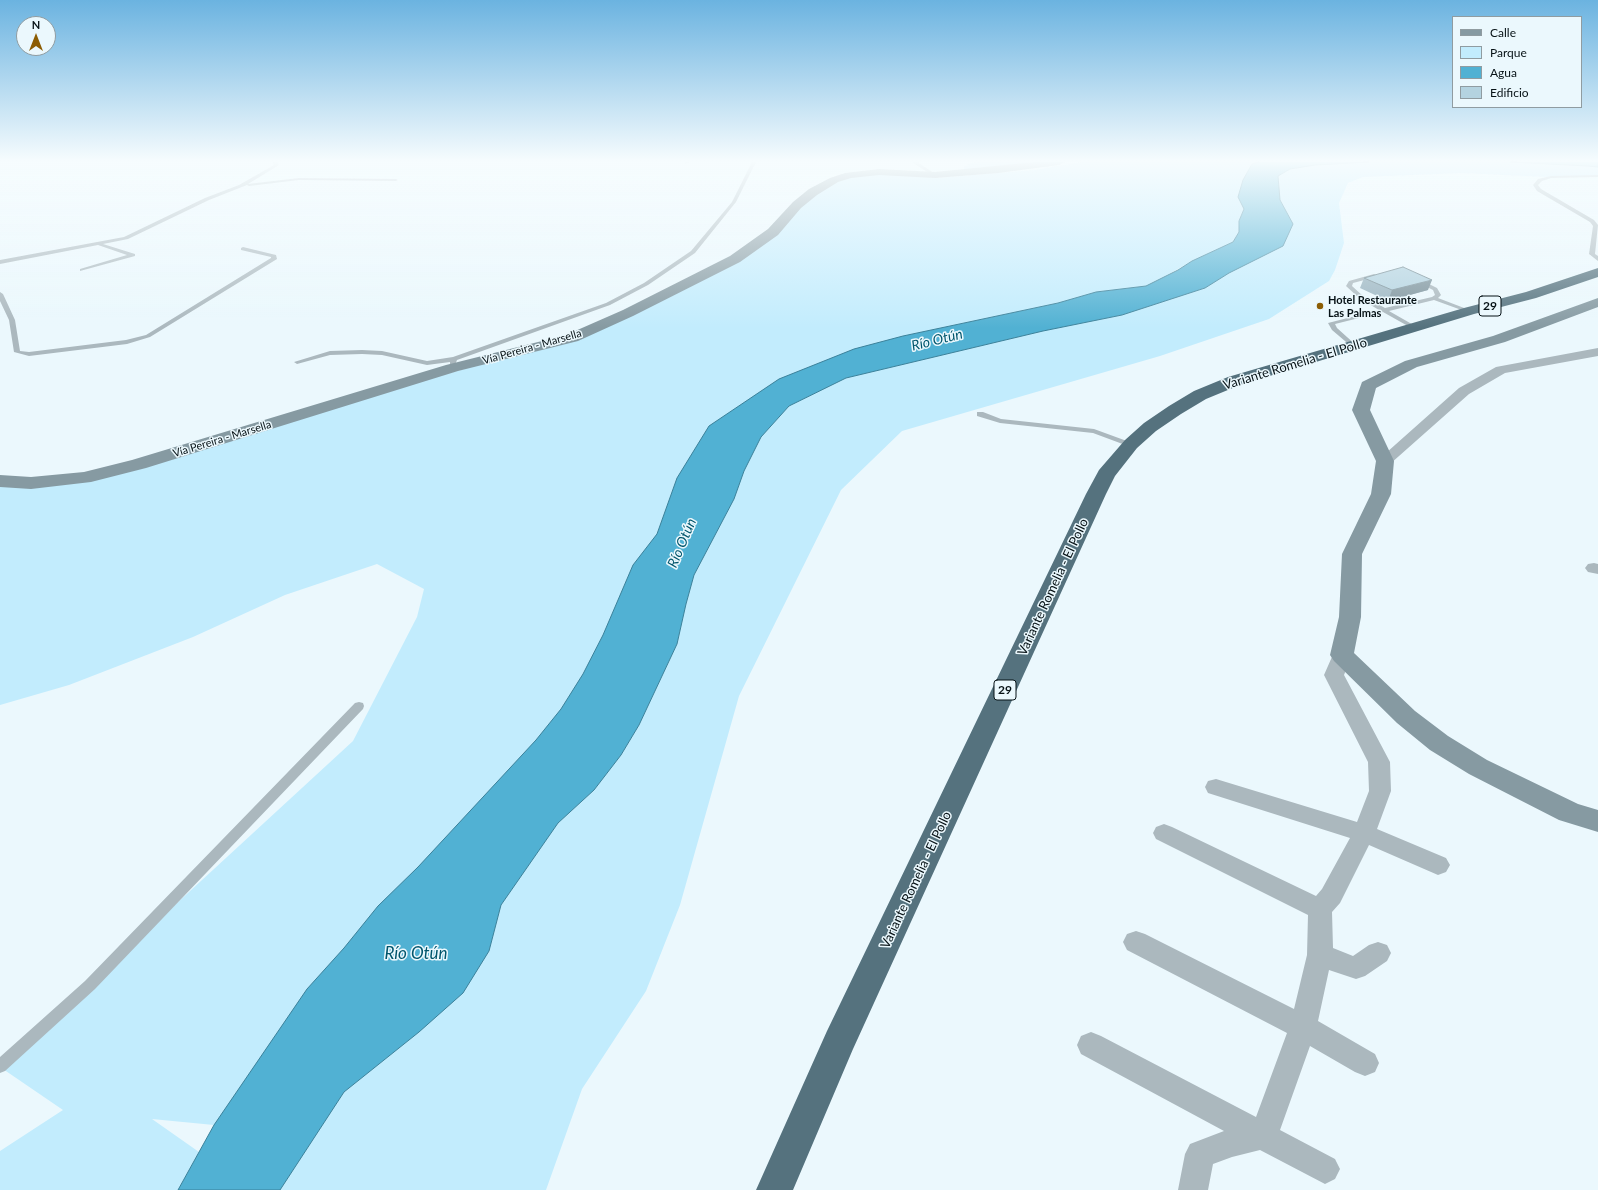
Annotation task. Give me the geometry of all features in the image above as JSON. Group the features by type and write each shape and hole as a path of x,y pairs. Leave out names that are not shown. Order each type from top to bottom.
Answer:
{"highway":[{"name":"Variante Romelia - El Pollo","path":"774,1190 839,1042 1090,507 1106,474 1131,444 1150,427 1200,395 1234,381 1469,311 1531,295 1598,272"}],"main road":[{"name":"Vía Pereira - Marsella","path":"0,481 31,483 84,478 139,464 453,363 514,354 572,338 628,313 735,259 773,232 786,218"},
{"path":"1598,302 1499,339 1411,364 1379,379 1368,386 1361,410 1385,462 1381,494 1352,554 1350,617 1342,655 1406,718 1439,743 1478,767 1569,812 1598,821"}],"street":[{"path":"1385,462 1464,391 1501,370 1598,352"},
{"path":"1264,1135 1303,1027 1320,955 1320,909 1331,896 1364,833 1380,791 1379,762 1334,675 1342,655"},
{"path":"1216,787 1364,833 1438,865"},
{"path":"1164,833 1320,909"},
{"path":"1136,942 1303,1027 1365,1063"},
{"path":"1320,955 1356,968 1378,953"},
{"path":"1091,1045 1264,1135 1325,1169"},
{"path":"1193,1190 1200,1154 1232,1142 1264,1135"}],"lane":[{"path":"0,262 126,238 167,218"},
{"path":"297,362 330,354 355,352 382,354 427,363 453,363 608,304 646,284 693,252 721,218"},
{"path":"1586,218 1592,221 1596,226 1592,254 1598,259"},
{"path":"82,270 133,255 100,244"},
{"path":"0,294 12,320 17,352 29,354 127,342 148,336 274,258 274,256 243,249"},
{"path":"1381,274 1351,282 1349,286 1361,297 1415,328"},
{"path":"1354,346 1334,328 1331,323 1434,298 1438,295 1435,289 1413,279"},
{"path":"1434,298 1469,311"},
{"path":"980,414 1000,421 1094,431 1131,444"},
{"path":"0,1066 90,985 359,706"}],"green space":[{"path":"785,218 1240,218 1239,232 1233,242 1192,261 1146,286 1096,292 1058,303 903,336 697,446 611,694 288,1102 214,1125 152,1119 199,1152 178,1190 0,1190 0,1151 63,1110 0,1066 353,741 417,617 424,589 377,564 285,595 193,637 69,685 0,705 0,481 84,478 572,338 735,259"},
{"path":"1289,218 1341,218 1344,243 1335,270 1329,281 1269,319 1160,356 902,431 841,490 739,696 680,905 646,991 582,1089 546,1190 280,1190 344,1092 419,1032 489,951 501,905 558,823 594,790 621,755 639,725 677,644 694,575 734,499 744,471 761,437 789,406 846,378 1043,331 1122,315 1205,288 1229,273 1293,224"}],"water":[{"name":"Río Otún","path":"1240,218 1289,218 1293,224 1283,246 1229,273 1205,288 1122,315 1043,331 846,378 789,406 761,437 744,471 734,499 694,575 677,644 639,725 621,755 594,790 558,823 501,905 489,951 463,993 419,1032 344,1092 280,1190 178,1190 214,1125 307,989 344,948 378,906 418,867 536,740 561,709 583,674 603,635 633,565 657,534 677,478 709,426 779,379 854,349 903,336 1058,303 1096,292 1146,286 1178,270 1192,261 1233,242 1239,232"}],"building":[{"path":"1403,267 1432,280 1392,290 1364,278"}],"place":[{"name":"Hotel Restaurante Las Palmas","path":"1320,306"}]}
